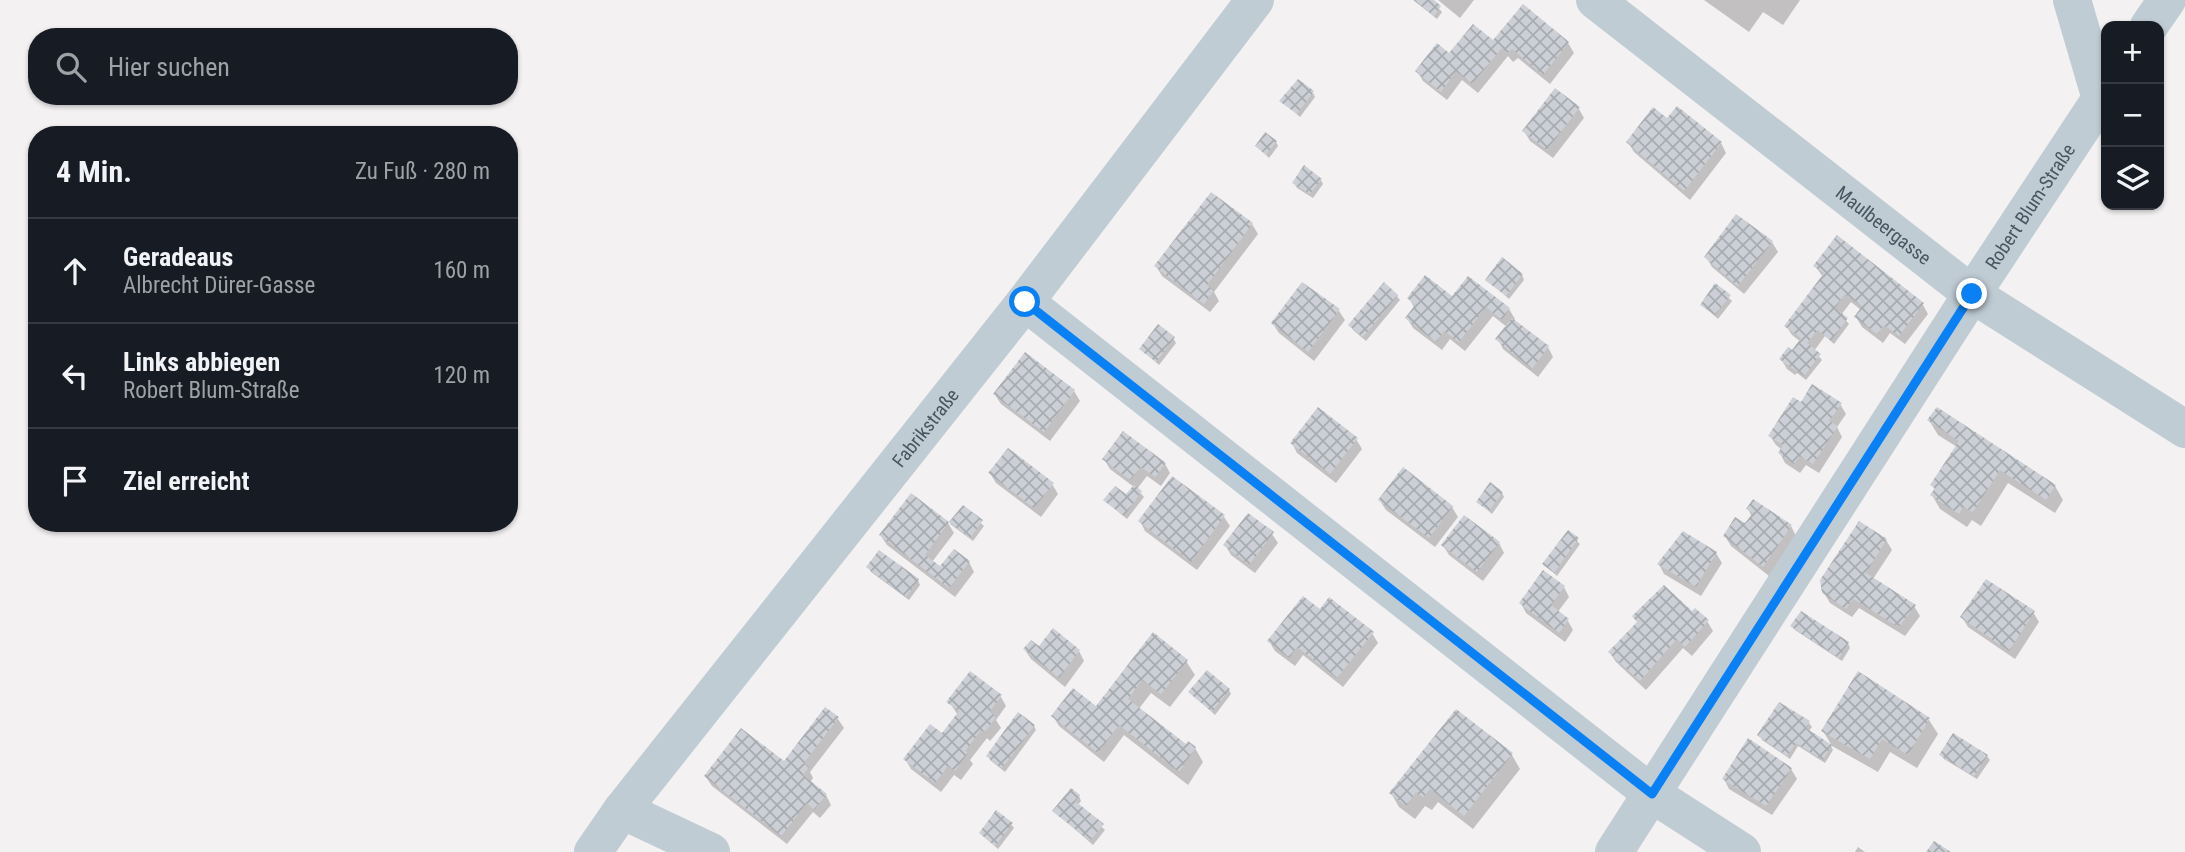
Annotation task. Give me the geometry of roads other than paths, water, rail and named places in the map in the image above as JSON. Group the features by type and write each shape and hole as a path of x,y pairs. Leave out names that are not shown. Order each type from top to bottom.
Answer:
{"street":[{"name":"Fabrikstraße","path":"593,852 622,810 1025,302 1255,0"},
{"name":"Maulbeergasse","path":"1595,0 1972,294 2185,429"},
{"path":"2072,0 2101,86"},
{"path":"2152,21 2166,0"},
{"name":"Robert Blum-Straße","path":"1614,852 1972,294 2101,100"},
{"path":"1025,302 1652,794 1742,852"},
{"path":"622,810 711,852"}]}
